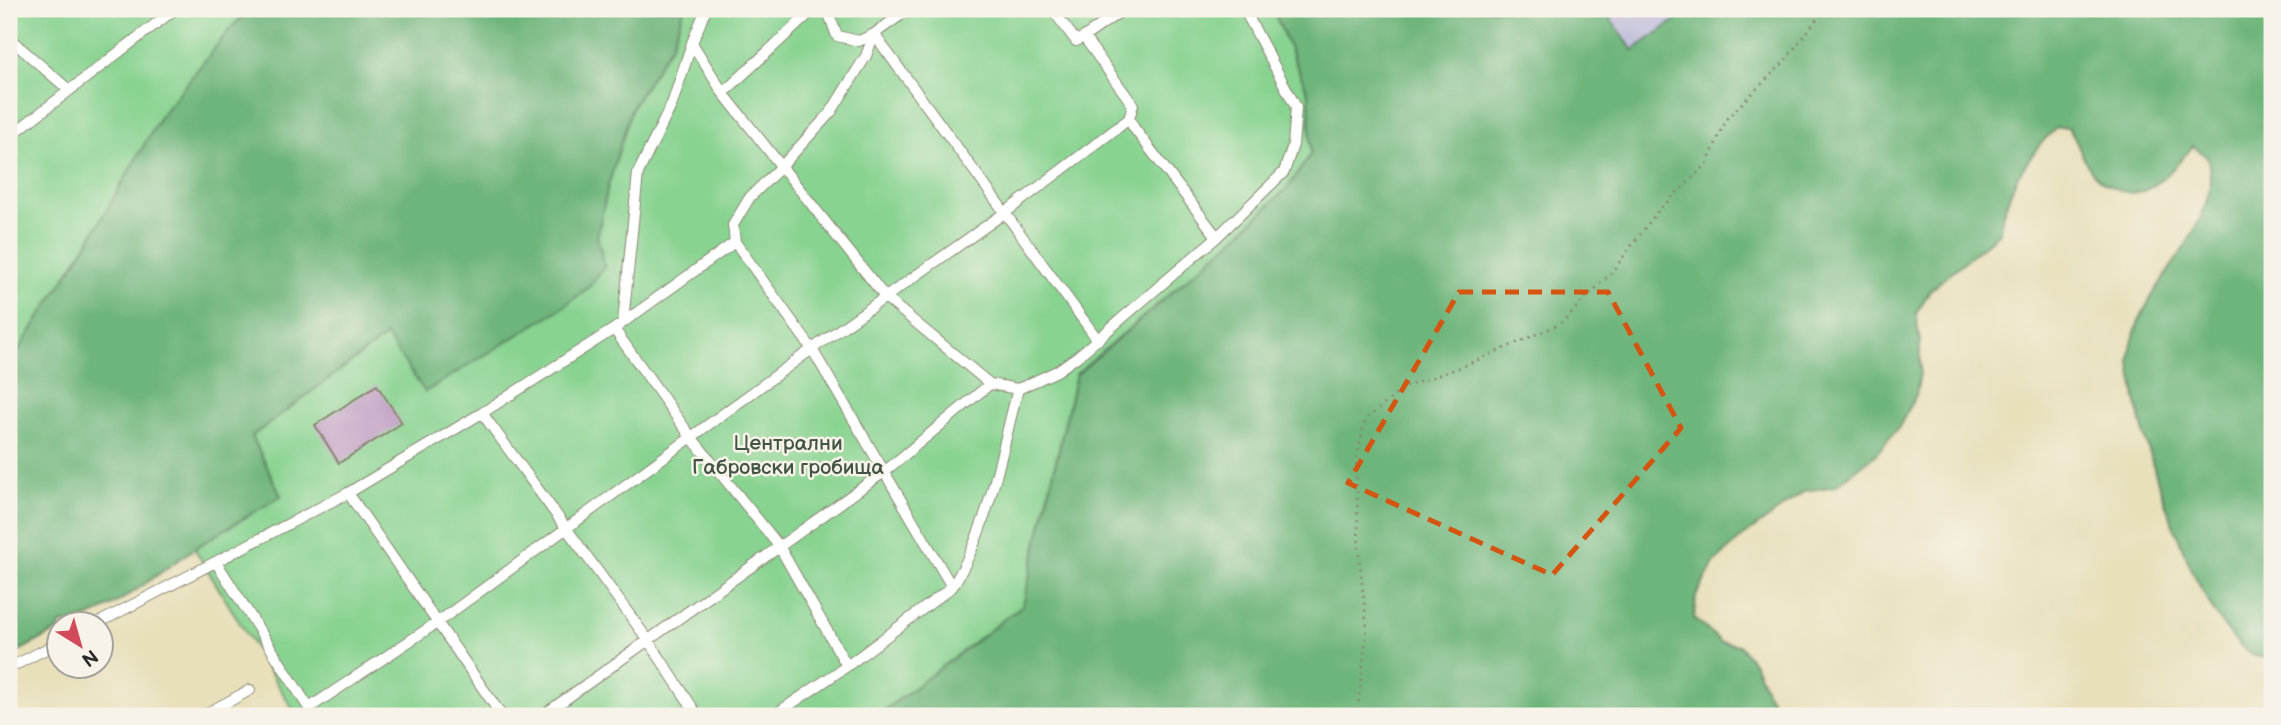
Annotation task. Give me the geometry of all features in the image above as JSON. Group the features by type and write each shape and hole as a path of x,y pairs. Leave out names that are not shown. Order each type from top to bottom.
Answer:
{"lane":[{"path":"9,137 175,9"},
{"path":"623,321 638,173 672,104 706,9"},
{"path":"723,93 814,9"},
{"path":"827,9 837,36 859,41 874,34 909,9"},
{"path":"1052,9 1076,41 1124,9"},
{"path":"692,43 723,93 780,168 886,298 990,384 1018,389 1057,371 1098,340 1217,237 1284,172 1293,145 1296,107 1244,9"},
{"path":"874,34 866,56 831,112 750,197 741,210 733,225 735,242 812,349 952,587"},
{"path":"874,34 1098,340"},
{"path":"216,562 312,712 812,349 1006,212 1129,120 1133,105 1084,37"},
{"path":"9,38 69,90"},
{"path":"1129,120 1217,237"},
{"path":"116,614 348,493 482,413 614,329 735,242"},
{"path":"614,329 691,437 779,546 847,666"},
{"path":"542,716 884,472 990,384"},
{"path":"773,716 847,666 952,587 964,569 978,534 1018,389"},
{"path":"482,413 648,640 698,716"},
{"path":"348,493 502,716"},
{"path":"9,668 46,649"},
{"path":"202,716 250,690"}],"path":[{"path":"1357,716 1367,628 1359,555 1356,462 1366,419 1405,387 1464,366 1560,324 1611,273 1658,211 1707,164 1727,118 1784,62 1816,20 1828,9"}],"highlighted area":[{"path":"1459,292 1608,292 1681,428 1552,575 1348,483"}],"shaded area":[{"path":"1603,9 1692,9 1633,50"}],"green space":[{"path":"9,9 251,9 230,29 160,117 89,241 9,365"},
{"path":"251,9 684,9 672,44 632,107 608,186 597,237 605,266 589,287 563,307 425,392 386,336 252,436 281,496 205,542 103,610 46,610 46,637 9,656 9,365 89,241 160,117 230,29"},
{"name":"Централни Габровски гробища","path":"684,9 1273,9 1309,95 1311,154 1289,186 1236,237 1076,374 1023,605 877,716 297,716 194,548 281,496 252,436 387,335 425,391 605,266 597,237 608,186 632,107 672,44"},
{"path":"1273,9 1603,9 1633,50 1692,9 2272,9 2272,652 2269,658 2253,655 2232,637 2193,573 2176,533 2149,452 2130,364 2135,333 2144,311 2195,230 2204,208 2210,185 2208,158 2193,146 2169,173 2154,185 2140,192 2122,191 2095,175 2068,128 2056,128 2040,144 2017,177 2003,213 1999,233 1930,290 1916,314 1920,373 1916,395 1899,427 1875,455 1835,486 1805,491 1742,537 1714,563 1696,596 1694,618 1721,642 1739,645 1755,665 1767,693 1782,716 877,716 1023,605 1076,375 1236,237 1289,186 1311,154 1309,95"}],"building":[{"path":"377,385 402,423 339,463 315,425"}]}
